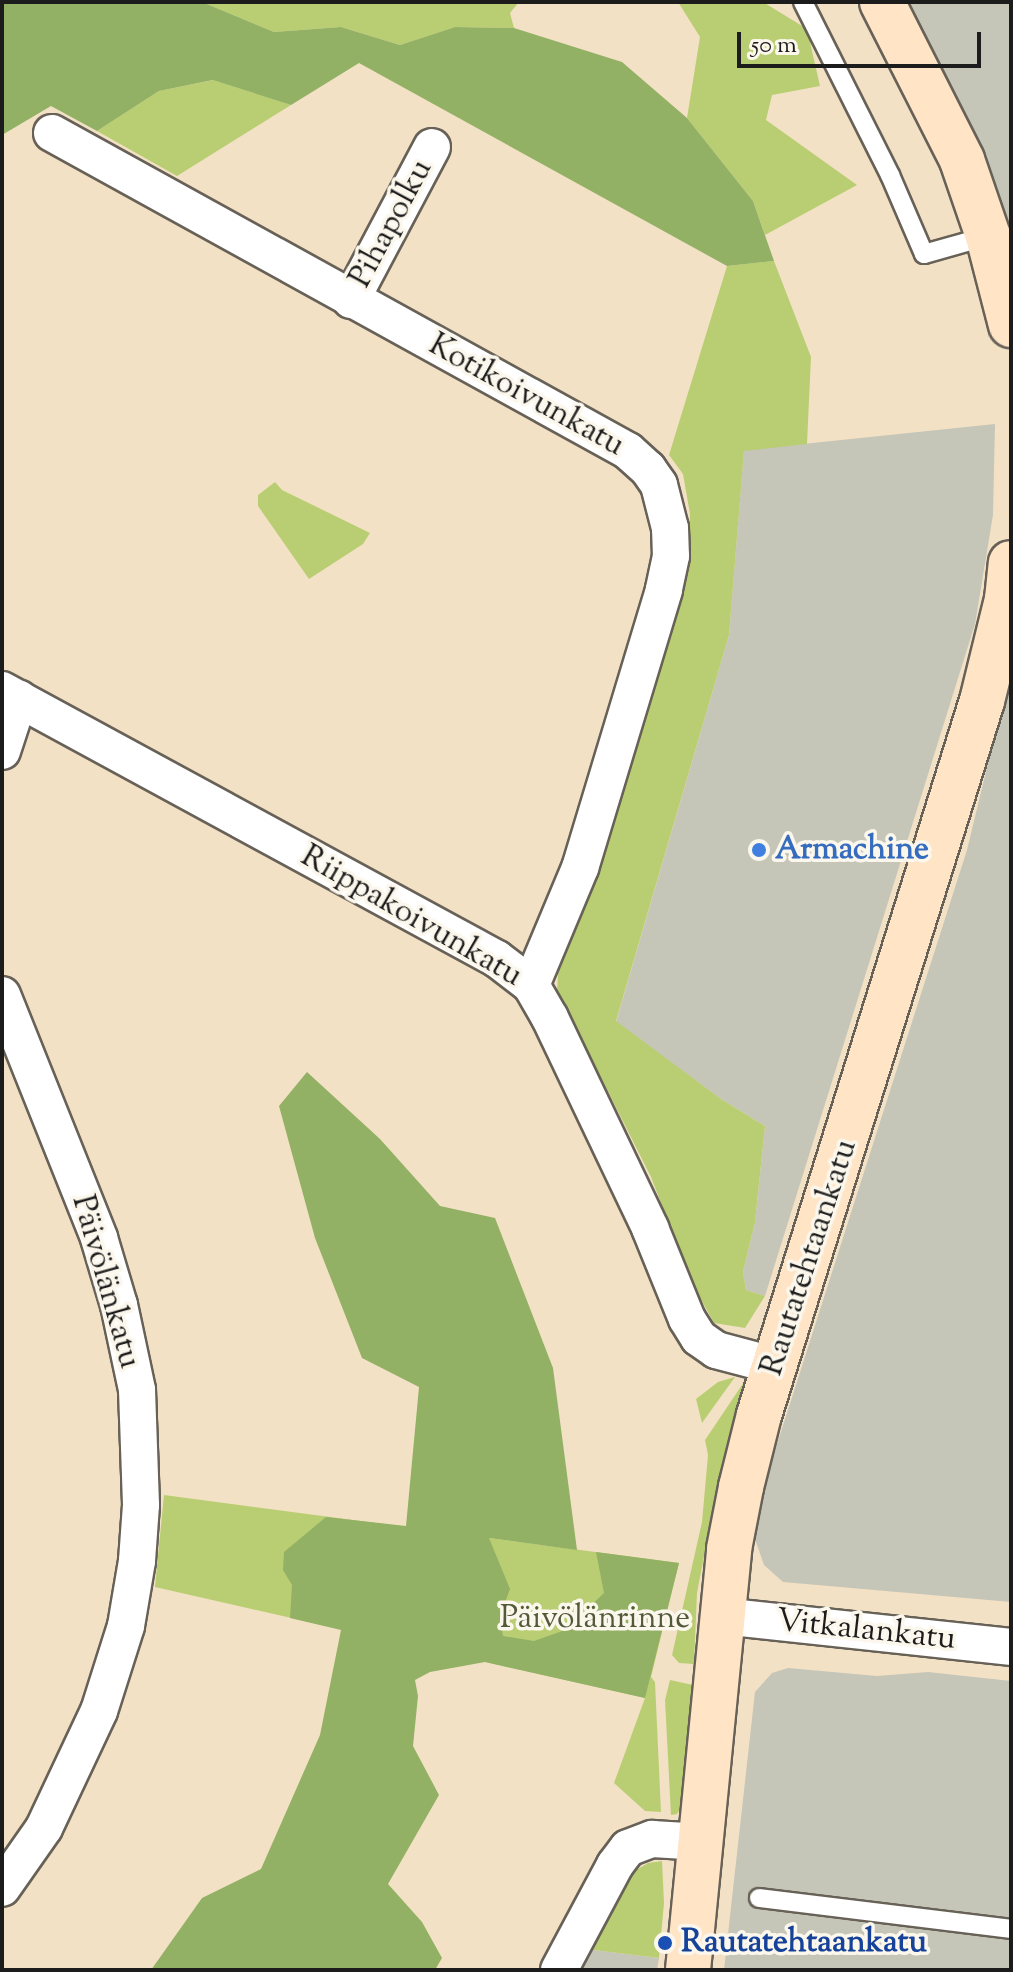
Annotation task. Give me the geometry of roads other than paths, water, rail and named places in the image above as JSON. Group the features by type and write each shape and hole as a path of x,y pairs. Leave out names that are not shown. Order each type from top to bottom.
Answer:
{"street":[{"path":"882,2 962,160 988,236 1011,325"},
{"name":"Kotikoivunkatu","path":"52,133 628,451 648,469 666,504 671,556 664,590 580,868 531,985"},
{"name":"Pihapolku","path":"351,300 432,147"},
{"name":"Rautatehtaankatu","path":"688,1970 703,1842 722,1616 741,1487 982,701 1007,599 1011,563"},
{"path":"2,751 11,695"},
{"name":"Riippakoivunkatu","path":"11,695 497,959 531,985 550,1018 650,1228 693,1328 707,1345 716,1350 776,1366"},
{"name":"Päivölänkatu","path":"2,995 113,1281 137,1390 141,1474 137,1561 126,1626 115,1665 94,1723 64,1790 44,1828 2,1888"},
{"name":"Vitkalankatu","path":"722,1616 1011,1647"},
{"path":"559,1970 615,1865 628,1848 652,1839 703,1842"}],"lane":[{"path":"803,2 890,175 924,254 988,236"},
{"path":"759,1898 1011,1929"}],"place":[{"name":"Armachine","path":"759,850"},
{"name":"Rautatehtaankatu","path":"665,1943"}],"park label":[{"name":"Päivölänrinne","path":"595,1619"}]}
